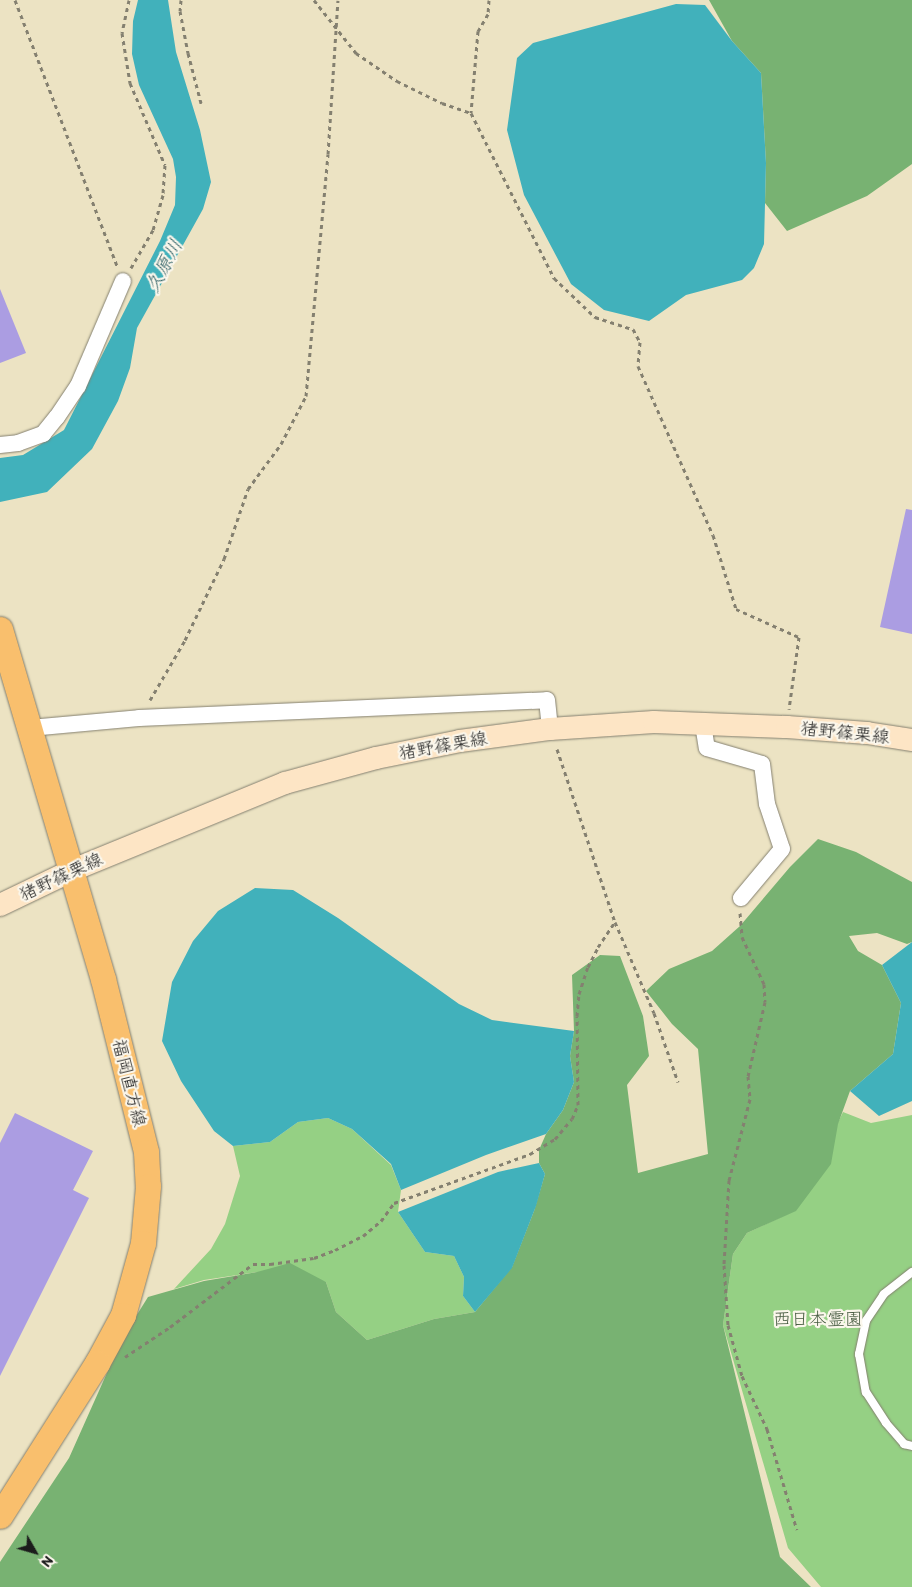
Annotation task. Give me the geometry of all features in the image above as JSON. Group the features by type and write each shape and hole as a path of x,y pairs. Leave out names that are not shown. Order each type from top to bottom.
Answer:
{"main road":[{"name":"福岡直方線","path":"0,629 73,870 103,979 147,1161 147,1216 137,1270 123,1315 97,1364 0,1516"},
{"name":"猪野篠栗線","path":"0,905 73,870 285,783 376,758 460,741 550,729 654,722 787,726 867,733 912,740"}],"street":[{"path":"0,444 18,442 43,434 57,417 78,386 123,281"},
{"path":"30,728 139,718 546,700 550,729"},
{"path":"703,724 707,748 762,764 767,804 782,849 741,898"}],"lane":[{"path":"912,1272 884,1294 866,1321 859,1354 866,1392 886,1423 904,1444 912,1446"}],"path":[{"path":"15,0 123,281"},
{"path":"123,281 153,230 163,195 165,165 130,83 122,33 129,0"},
{"path":"181,0 180,11 188,53 201,103"},
{"path":"314,0 356,53 397,81 442,103 471,113"},
{"path":"139,718 185,640 224,559 248,489 281,444 306,396 338,0"},
{"path":"489,0 488,14 478,31 471,113 554,278 595,317 633,329 640,342 638,366 713,535 736,609 799,637 787,726"},
{"path":"550,729 616,922 654,1013 678,1082"},
{"path":"741,898 739,917 742,937 764,984 765,1002 748,1076 750,1099 730,1180 724,1265 728,1326 742,1376 767,1429 797,1530"},
{"path":"97,1364 105,1367 135,1352 253,1264 314,1258 335,1250 363,1236 381,1221 394,1203 530,1154 555,1139 572,1119 578,1105 577,1016 579,994 588,967 598,947 616,922"}],"green space":[{"path":"709,0 912,0 912,164 867,196 787,231 765,203 766,163 761,73 732,41"},
{"path":"818,839 856,852 912,882 912,942 907,944 877,933 849,936 858,951 882,965 901,1003 893,1054 850,1091 838,1124 831,1164 796,1211 747,1233 733,1254 723,1325 780,1557 811,1587 0,1587 0,1562 69,1458 123,1337 148,1297 204,1281 257,1272 290,1263 326,1282 336,1312 367,1340 434,1319 475,1312 512,1267 534,1211 545,1174 539,1163 539,1150 546,1134 563,1110 574,1082 570,1056 574,1031 572,975 600,955 620,956 643,1016 649,1056 627,1085 638,1173 708,1154 698,1049 672,1024 646,991 669,969 712,951 740,926 790,867"},
{"name":"西日本霊園","path":"843,1112 871,1123 912,1115 912,1587 821,1587 788,1548 723,1325 733,1254 747,1233 796,1210"},
{"path":"328,1118 352,1129 391,1165 401,1190 398,1212 425,1252 454,1256 464,1277 463,1296 475,1312 434,1319 367,1340 336,1312 326,1282 257,1272 204,1280 174,1289 211,1249 225,1224 240,1176 233,1146 270,1142 298,1122"}],"water":[{"name":"久原川","path":"138,0 168,0 176,52 200,130 211,182 203,209 137,328 130,368 118,401 92,449 47,492 0,502 0,458 23,455 64,430 160,241 175,205 176,177 173,159 139,85 132,54 133,21"},
{"path":"676,4 705,5 732,41 761,73 766,163 764,244 754,268 742,280 686,295 649,321 604,310 571,284 524,195 507,130 517,58 533,43"},
{"path":"255,888 293,890 338,918 459,1004 492,1020 574,1031 570,1056 574,1082 563,1110 546,1134 486,1155 401,1190 391,1164 352,1129 328,1118 298,1122 270,1142 233,1146 214,1131 181,1081 162,1041 172,982 193,941 218,911"},
{"path":"912,942 912,1101 879,1116 850,1091 893,1054 901,1003 882,965"},
{"path":"539,1163 545,1174 536,1206 512,1268 475,1312 463,1296 464,1277 454,1256 425,1252 398,1212 498,1172"}],"building":[{"path":"0,289 26,353 0,363"},
{"path":"906,509 912,510 912,634 880,627"},
{"path":"15,1113 93,1151 73,1190 89,1198 0,1376 0,1143"}]}
